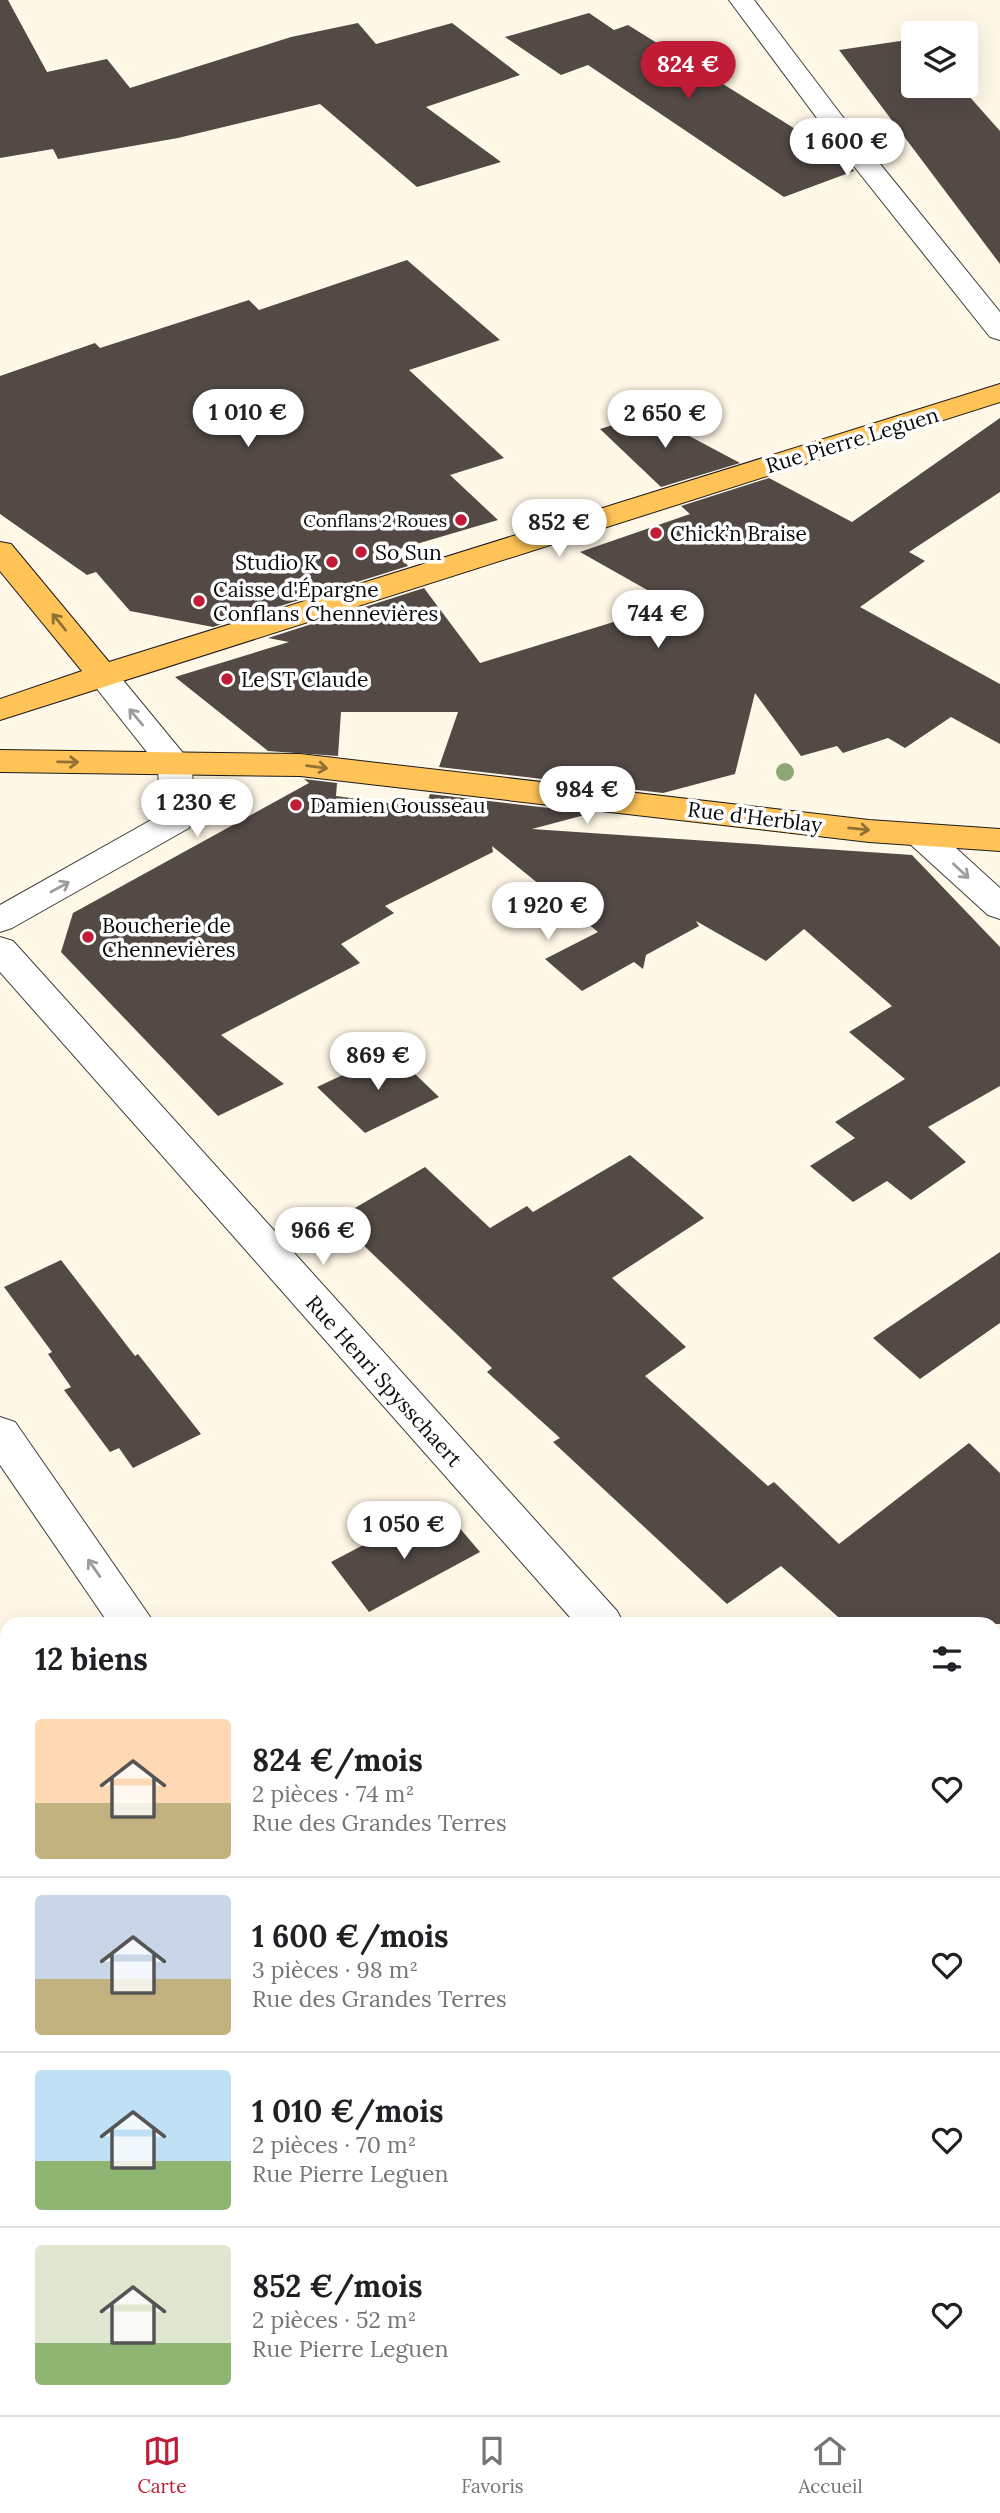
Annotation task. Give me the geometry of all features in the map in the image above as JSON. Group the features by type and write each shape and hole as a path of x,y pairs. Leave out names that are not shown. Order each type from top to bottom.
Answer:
{"main road":[{"name":"Rue Pierre Leguen","path":"0,710 102,675 1000,393"},
{"path":"0,551 102,675"},
{"name":"Rue d'Herblay","path":"0,761 300,765 922,836 1000,840"}],"street":[{"path":"741,0 846,139 1000,331"},
{"path":"0,920 177,820 175,764 102,675"},
{"path":"922,836 1000,907"},
{"name":"Rue Henri Spysschaert","path":"0,950 596,1617"},
{"path":"0,1433 128,1617"}],"building":[{"path":"0,0 8,0 47,72 107,59 130,88 291,37 358,23 376,44 452,23 520,75 426,107 501,162 417,187 320,104 178,138 58,159 53,149 0,158"},
{"path":"589,13 614,30 628,25 845,160 854,171 784,197 588,65 561,75 505,37"},
{"path":"901,41 901,98 971,98 1000,131 1000,264 839,50"},
{"path":"407,260 500,340 409,370 504,458 450,475 498,520 396,550 408,566 213,627 130,611 96,572 87,575 0,514 0,376 95,343 100,348 249,300 259,310"},
{"path":"648,414 740,463 661,487 600,429"},
{"path":"1000,418 1000,492 909,552 925,561 860,607 1000,684 1000,744 951,717 905,748 888,738 843,753 837,746 801,756 755,693 735,774 663,793 439,767 458,712 341,712 338,756 268,751 175,677 289,642 268,638 424,588 480,663 672,604 580,552 690,514 681,506 769,478 852,522"},
{"path":"304,779 337,783 336,796 425,808 430,794 592,813 532,829 912,855 1000,947 1000,1086 928,1127 966,1162 911,1200 887,1181 853,1202 810,1166 855,1138 835,1122 905,1079 849,1032 892,1006 804,929 766,961 696,921 699,926 646,955 643,969 634,962 582,991 545,959 598,932 492,846 493,852 385,906 394,913 341,944 360,963 221,1035 284,1084 218,1116 61,952 73,913 309,783"},
{"path":"392,1052 439,1097 365,1133 317,1087"},
{"path":"630,1155 704,1218 612,1278 686,1347 645,1376 768,1486 774,1482 839,1544 969,1443 1000,1473 1000,1617 838,1617 781,1566 727,1604 553,1442 560,1438 487,1372 492,1368 336,1219 425,1167 490,1228 527,1206 533,1212"},
{"path":"1000,1252 1000,1323 920,1379 873,1338"},
{"path":"61,1260 135,1356 138,1354 201,1434 133,1468 119,1448 110,1452 64,1390 71,1387 48,1354 52,1352 4,1287"},
{"path":"446,1512 480,1552 369,1612 331,1562 386,1533 391,1539"}],"place":[{"name":"Conflans 2 Roues","path":"461,520"},
{"name":"Chick’n Braise","path":"656,533"},
{"name":"So Sun","path":"361,552"},
{"name":"Studio K","path":"332,562"},
{"name":"Caisse d'Épargne Conflans Chennevières","path":"199,601"},
{"name":"Le ST Claude","path":"227,679"},
{"name":"Damien Gousseau","path":"296,805"},
{"name":"Boucherie de Chennevières","path":"88,937"}]}
